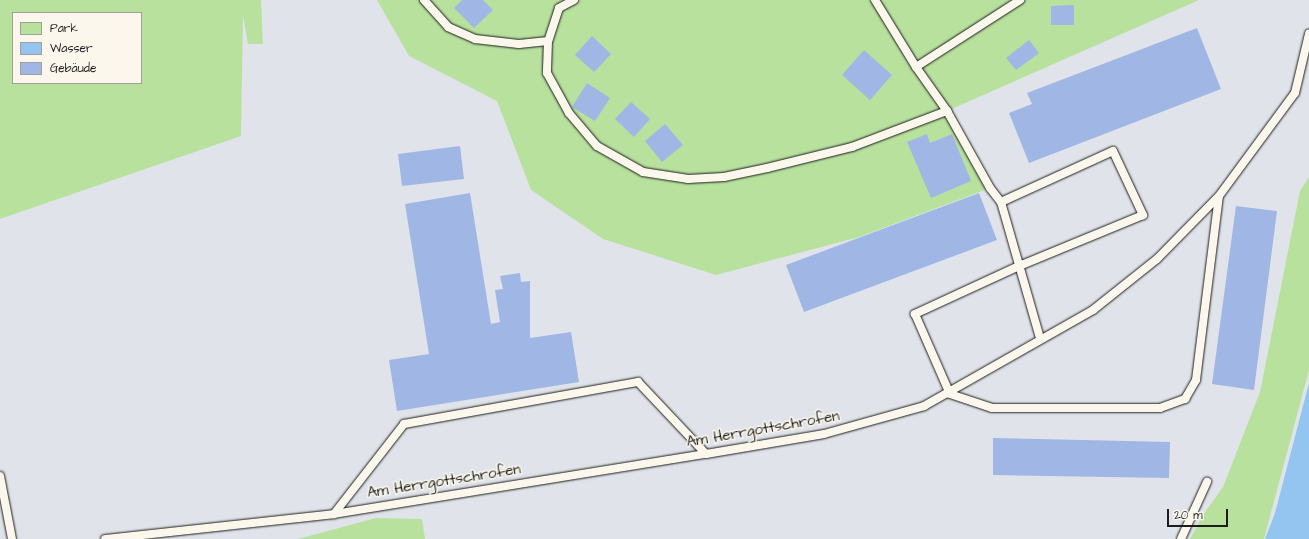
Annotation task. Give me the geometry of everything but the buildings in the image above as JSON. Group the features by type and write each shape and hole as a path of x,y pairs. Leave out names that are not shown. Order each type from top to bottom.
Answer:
{"lane":[{"path":"424,0 448,27 475,39 519,44 548,41"},
{"path":"574,0 559,8 548,41 547,74 569,113 596,146 643,172 688,179 724,177 852,148 947,111"},
{"path":"875,0 916,67 947,111 990,188 1001,202 1040,338"},
{"path":"916,67 1020,0"},
{"name":"Am Herrgottschrofen","path":"105,539 334,514 706,454 824,434 924,406 950,394 1040,338 1093,310 1157,259 1219,196 1295,93 1309,34"},
{"path":"1001,202 1113,151 1143,215 1019,266 915,314 950,394 992,408 1160,408 1185,399 1196,380 1219,196"},
{"path":"334,514 404,424 638,382 706,454"},
{"path":"0,476 12,539"},
{"path":"1181,539 1207,482"}],"green space":[{"path":"0,0 261,0 263,44 248,44 243,15 241,136 0,219"},
{"path":"377,0 1199,0 947,111 990,188 859,237 716,275 603,239 531,190 497,101 409,56"},
{"path":"1309,177 1309,370 1264,539 1190,539 1203,515 1223,487 1260,392 1300,191"},
{"path":"376,518 422,519 425,539 298,539"}],"water":[{"path":"1309,383 1309,539 1265,539 1275,513"}]}
